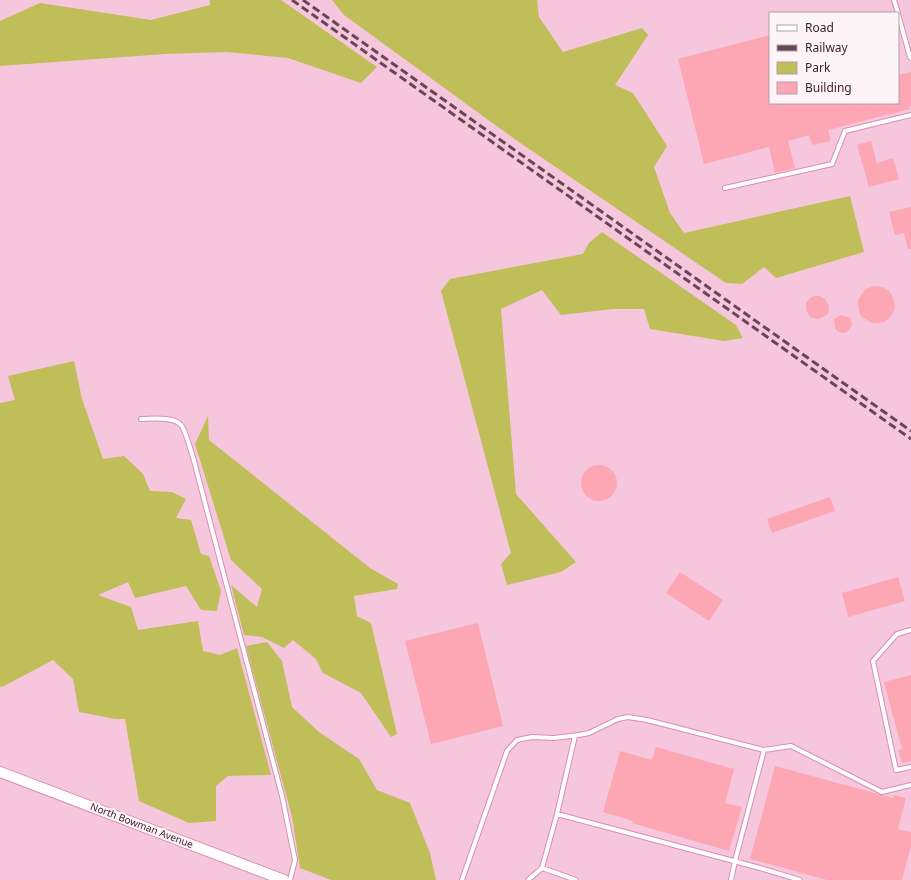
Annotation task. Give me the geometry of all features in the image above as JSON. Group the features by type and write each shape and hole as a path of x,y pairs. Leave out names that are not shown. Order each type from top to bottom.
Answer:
{"street":[{"name":"North Bowman Avenue","path":"0,772 284,880"}],"lane":[{"path":"894,0 898,12"},
{"path":"899,17 911,58"},
{"path":"725,188 832,164 845,131 911,115"},
{"path":"141,419 161,418 176,420 182,425 194,461 282,796 295,860 290,880"},
{"path":"911,630 897,634 873,661 896,770 911,767"},
{"path":"462,880 507,751 517,740 532,737 554,738 575,736 589,733 618,719 628,717 647,720 764,750 791,746 882,792 911,785"},
{"path":"528,880 542,868 557,814 575,736"},
{"path":"731,880 764,750"},
{"path":"557,814 735,861 800,880"},
{"path":"542,868 576,880"}],"green space":[{"path":"210,0 281,0 377,67 361,83 288,58 227,52 165,54 0,66 0,21 40,3 151,20 210,5"},
{"path":"332,0 537,0 539,17 563,52 642,28 648,35 615,85 633,93 667,146 654,167 670,213 684,233 850,196 864,252 776,278 764,267 742,284 726,283 516,140 344,15"},
{"path":"602,232 736,325 743,338 724,341 650,329 644,309 613,309 561,315 542,290 501,309 516,494 576,562 561,572 507,585 501,564 511,553 441,291 450,279 583,254 589,243"},
{"path":"74,361 82,399 103,459 124,456 143,474 150,491 172,492 186,499 176,518 191,520 201,554 209,556 221,591 217,611 201,610 186,586 135,598 128,582 98,595 131,607 138,630 198,621 203,651 220,655 237,648 271,775 228,776 216,786 216,821 189,823 139,801 125,719 115,719 79,712 73,679 53,660 0,687 0,403 15,400 8,376"},
{"path":"208,416 209,440 370,568 398,584 397,589 354,596 357,616 371,623 397,734 391,737 361,693 323,673 316,659 293,640 284,648 262,637 244,635 231,585 257,607 262,589 231,560 195,444"},
{"path":"267,642 282,661 292,707 319,732 359,759 377,790 410,803 430,853 436,880 331,880 300,868 292,817 246,646"}],"building":[{"path":"769,35 769,104 899,104 899,75 911,72 911,106 909,106 910,109 828,130 831,141 812,145 809,135 788,141 795,168 775,173 769,147 704,164 678,59"},
{"path":"871,141 877,163 893,158 899,179 869,187 857,145"},
{"path":"911,207 911,249 908,249 904,233 895,235 889,212"},
{"path":"876,286 888,290 892,295 895,307 893,313 884,322 872,323 860,315 858,300 864,291 870,287"},
{"path":"815,296 825,299 829,306 828,314 817,319 810,317 806,310 806,303 811,297"},
{"path":"842,315 851,318 852,325 847,332 842,333 837,331 835,328 834,319"},
{"path":"599,465 609,468 614,473 617,483 614,493 609,498 599,501 589,498 584,493 581,483 584,473 589,468"},
{"path":"830,497 835,511 772,533 767,519"},
{"path":"680,572 723,600 709,621 666,593"},
{"path":"898,577 905,601 848,617 842,593"},
{"path":"478,623 503,726 431,744 405,641"},
{"path":"911,675 911,761 902,763 898,750 902,749 884,682"},
{"path":"656,747 734,769 725,803 742,807 729,851 632,823 633,821 603,812 620,751 652,760"},
{"path":"775,766 893,798 894,795 906,798 898,829 911,832 911,846 902,880 827,880 750,859"}],"railway":[{"path":"292,0 911,439"},
{"path":"303,0 911,431"}]}
